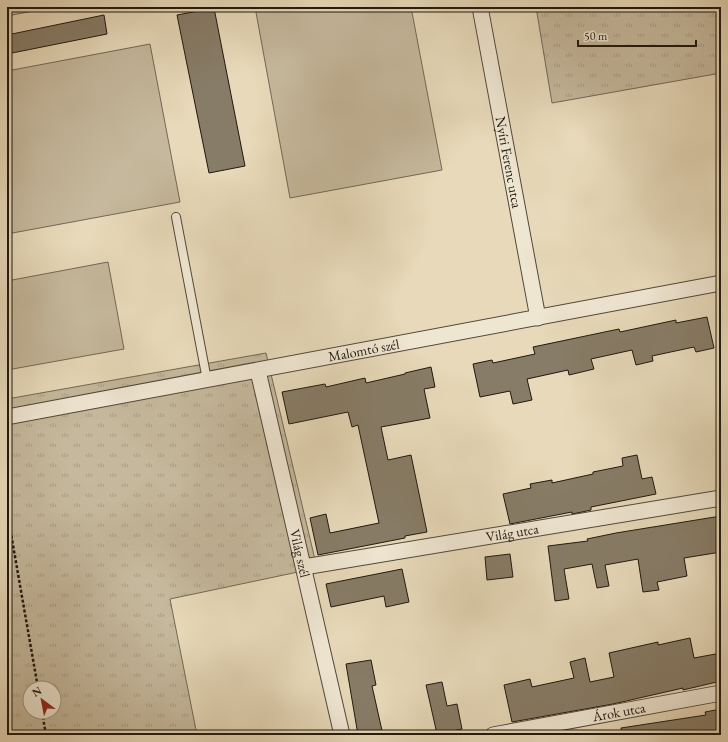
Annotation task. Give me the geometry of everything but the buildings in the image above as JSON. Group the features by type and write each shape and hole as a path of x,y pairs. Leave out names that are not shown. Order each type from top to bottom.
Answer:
{"street":[{"name":"Nyíri Ferenc utca","path":"480,7 538,318"},
{"name":"Malomtó szél","path":"7,417 721,283"},
{"name":"Világ szél","path":"258,371 342,735"},
{"name":"Világ utca","path":"304,567 721,498"},
{"name":"Árok utca","path":"493,735 721,693"}],"lane":[{"path":"176,217 207,380"}],"path":[{"path":"7,511 37,680"},
{"path":"43,720 46,735"}],"green space":[{"path":"7,7 54,7 7,16"},
{"path":"255,7 411,7 442,170 290,198"},
{"path":"536,7 721,7 721,73 552,103"},
{"path":"150,44 180,202 7,234 7,71"},
{"path":"108,262 124,349 7,370 7,281"},
{"path":"266,353 317,568 170,599 197,735 7,735 7,399"}]}
